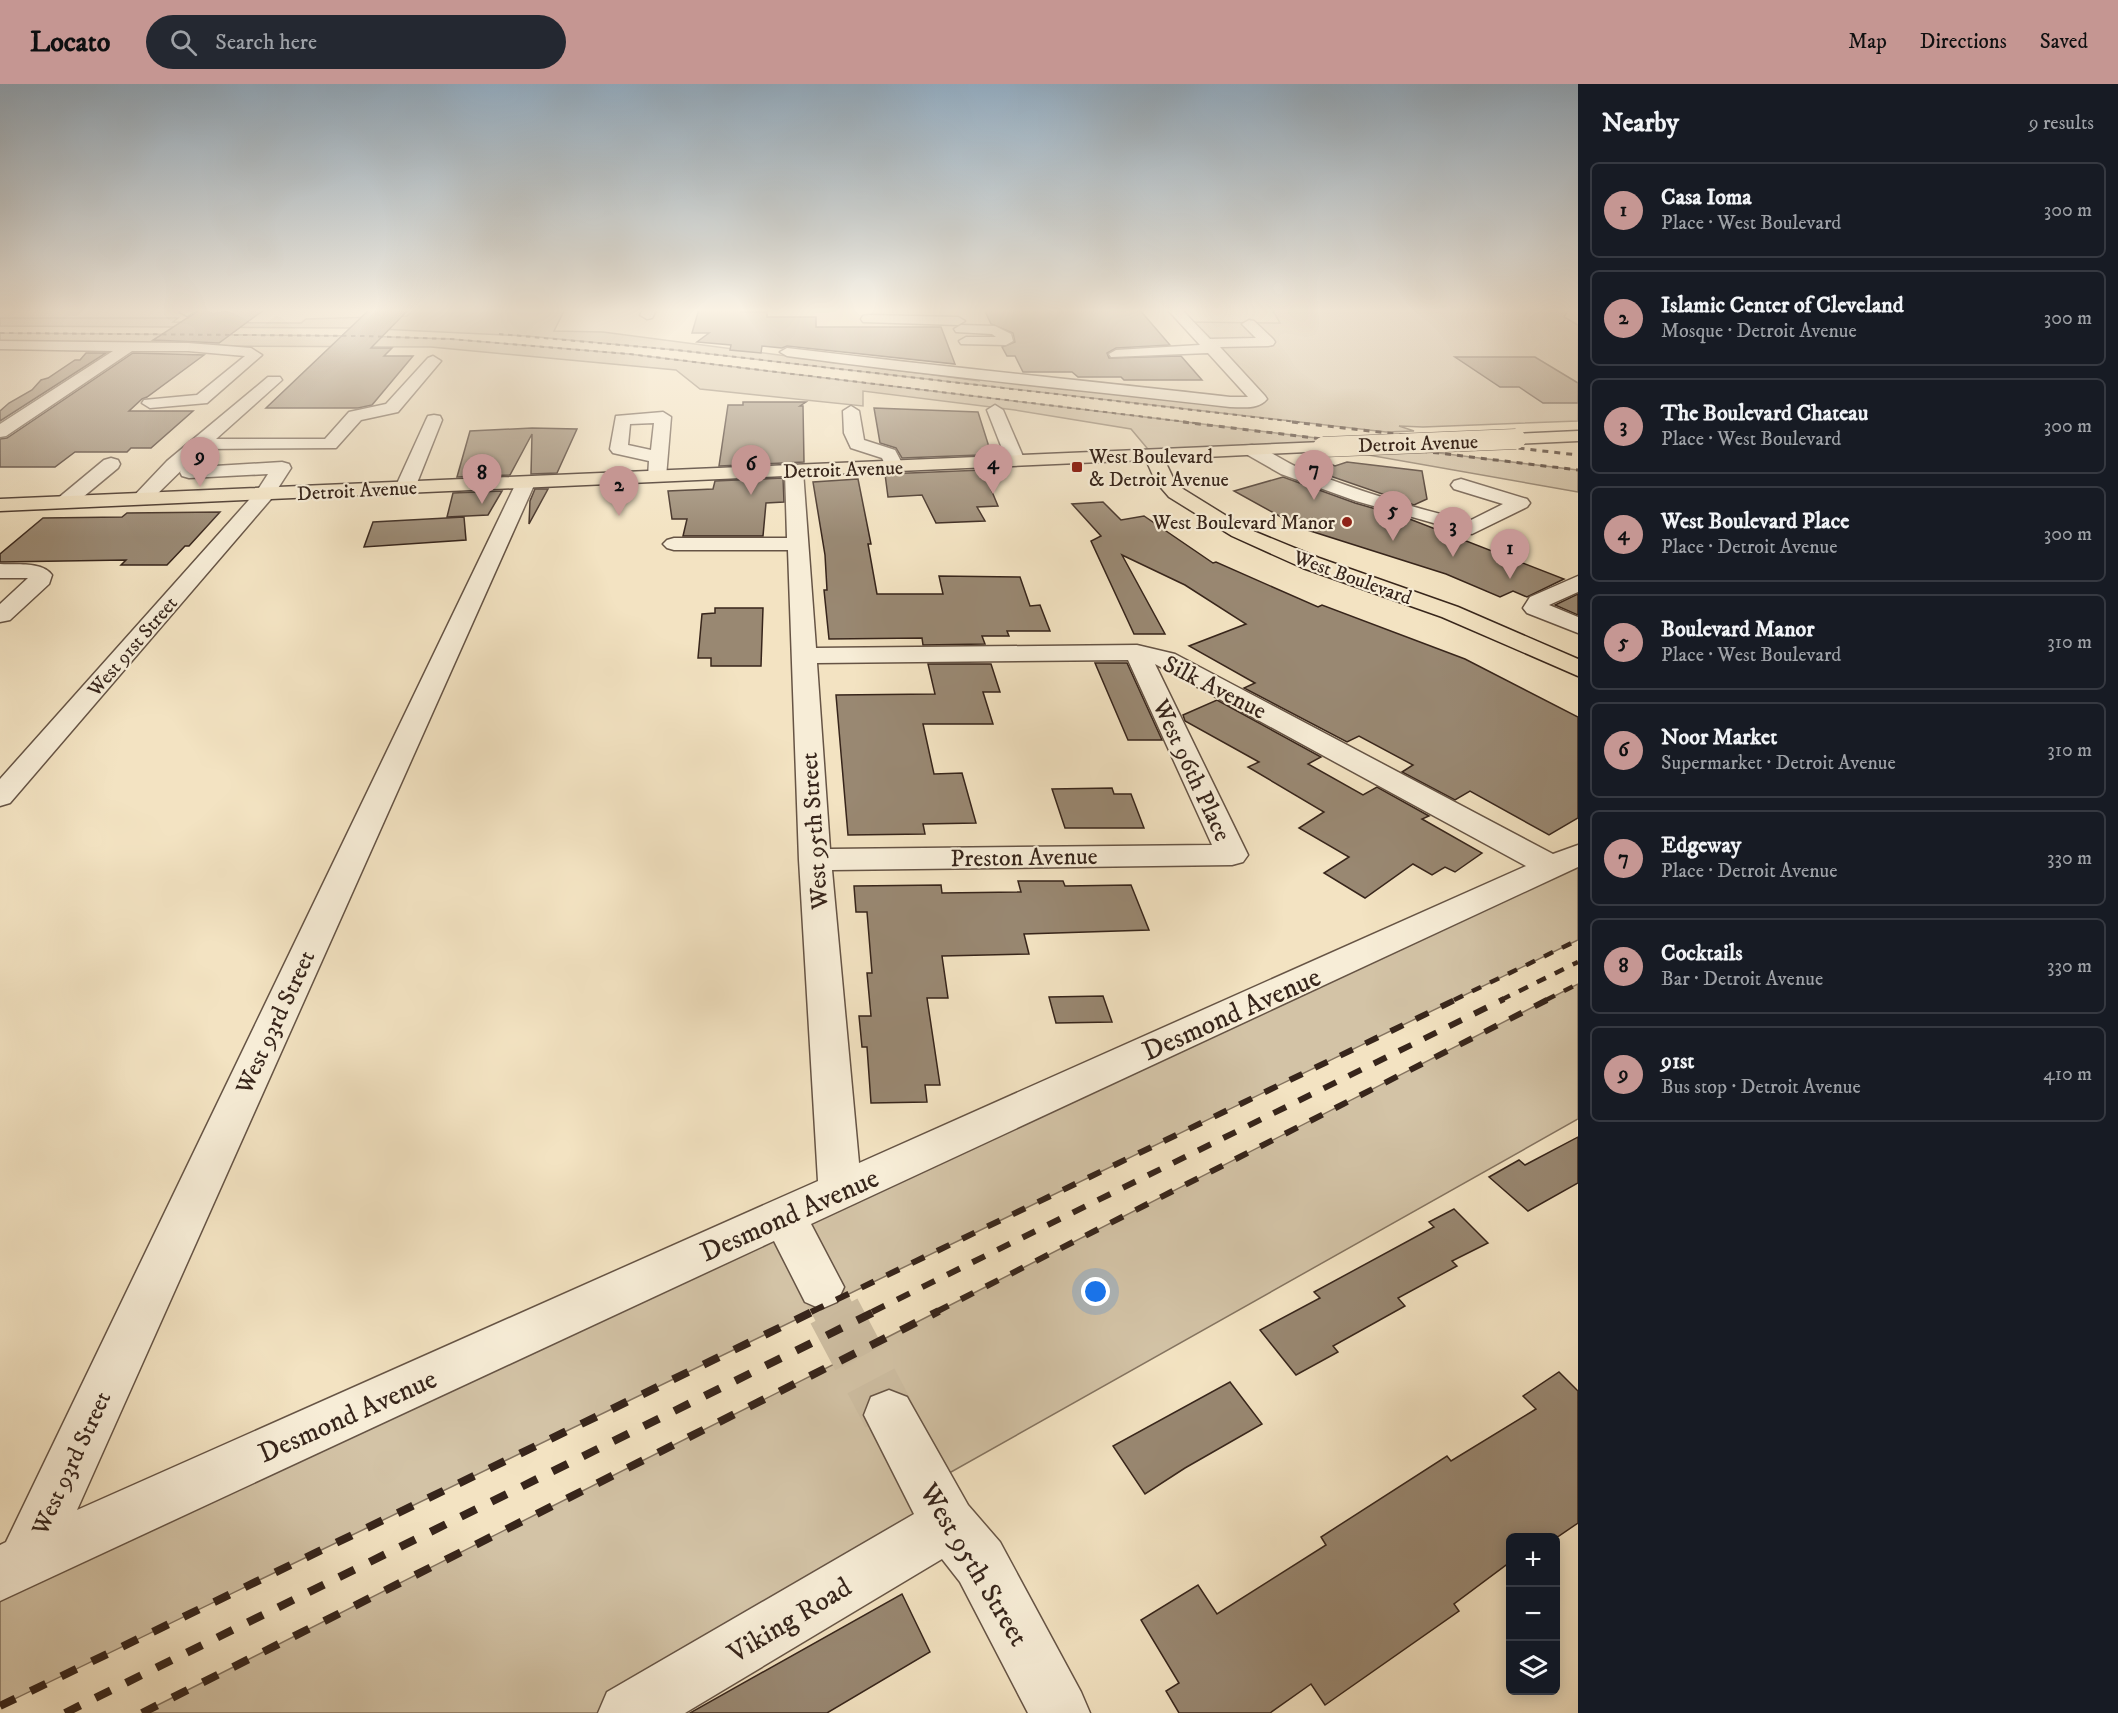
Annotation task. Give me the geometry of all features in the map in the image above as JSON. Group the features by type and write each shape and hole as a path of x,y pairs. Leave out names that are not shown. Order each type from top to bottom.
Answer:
{"main road":[{"name":"Detroit Avenue","path":"0,506 1578,436"},
{"name":"West Boulevard","path":"1152,454 1162,477 1176,493 1239,532 1311,563 1450,612 1578,668"}],"street":[{"path":"0,432 68,385"},
{"path":"150,403 201,400 219,385"},
{"path":"140,500 174,465 268,385"},
{"path":"200,444 330,444 356,416 392,408 412,385"},
{"path":"1154,385 1218,400 1253,402 1259,399 1258,395 1248,385"},
{"path":"995,410 1016,461"},
{"path":"851,411 853,442 857,446 889,454 895,467"},
{"path":"405,488 434,420"},
{"path":"1252,450 1270,464 1375,502 1433,520 1472,528 1520,502 1461,485"},
{"path":"657,477 658,457"},
{"path":"64,503 111,464"},
{"name":"West 91st Street","path":"0,797 264,495 282,468 189,472"},
{"name":"West 95th Street","path":"794,471 815,860 840,1191"},
{"name":"West 93rd Street","path":"13,1567 525,483"},
{"path":"674,544 798,544"},
{"path":"0,571 34,572 41,575 41,579 2,615"},
{"path":"1578,583 1538,602 1535,608 1578,626"},
{"name":"Silk Avenue","path":"804,656 1137,652 1166,659 1566,861"},
{"name":"West 96th Place","path":"1137,652 1232,855"},
{"name":"Preston Avenue","path":"815,860 1232,855"},
{"name":"Desmond Avenue","path":"13,1567 1566,861"},
{"path":"784,1216 821,1287"},
{"name":"West 95th Street","path":"889,1415 949,1524 980,1562 1060,1713"},
{"name":"Viking Road","path":"628,1713 949,1524"}],"shaded area":[{"path":"695,385 883,385 1578,470 1578,492 1323,447 1152,454 1131,429 1015,410 863,391 863,406 700,389"},
{"path":"979,385 1092,385 1253,402 1239,385 1578,385 1578,421 1399,426 1414,431 1386,432"},
{"path":"1578,855 1578,940 0,1706 0,1573"},
{"path":"1578,984 1578,1119 919,1490 949,1524 628,1713 142,1713 878,1342"}],"building":[{"path":"36,385 56,385 0,421 0,411"},
{"path":"86,385 163,385 129,411 193,411 151,448 131,448 127,452 75,452 55,467 0,467 0,439 7,438"},
{"path":"290,385 389,385 372,405 358,408 266,408"},
{"path":"1497,385 1578,385 1578,403 1543,403 1519,387"},
{"path":"743,402 806,402 800,406 803,406 804,462 719,466 728,405 743,405"},
{"path":"874,408 978,412 990,450 979,455 902,458 896,448 880,443"},
{"path":"532,428 577,429 557,473 531,474 532,434 510,475 457,477 470,431"},
{"path":"1326,462 1335,466 1347,462 1422,471 1427,499 1414,505 1307,468"},
{"path":"983,470 998,506 977,507 985,521 936,523 922,495 888,497 885,474"},
{"path":"1283,477 1355,503 1407,518 1564,579 1527,597 1513,591 1500,597 1446,574 1301,528 1234,491"},
{"path":"783,478 784,502 766,503 763,536 683,536 687,519 672,519 668,491 713,489 715,481"},
{"path":"858,479 871,544 868,544 877,594 943,594 939,576 1020,577 1030,606 1040,605 1050,631 1007,631 1009,636 982,636 985,644 923,645 922,638 829,639 824,590 827,590 825,555 813,482"},
{"path":"535,489 548,489 529,524 530,501"},
{"path":"502,491 488,515 447,517 453,493"},
{"path":"1103,502 1121,520 1144,516 1213,563 1216,562 1318,607 1322,605 1465,659 1578,717 1578,818 1549,835 1470,791 1455,800 1402,772 1413,765 1359,736 1347,742 1244,688 1255,683 1189,646 1246,624 1185,585 1122,555 1165,634 1134,634 1091,541 1101,536 1072,504"},
{"path":"220,512 189,546 185,546 167,565 121,565 126,560 0,562 0,554 43,518 122,517 127,513"},
{"path":"464,517 466,540 364,547 373,522"},
{"path":"1578,594 1578,615 1555,605"},
{"path":"715,608 763,608 761,666 711,666 711,658 698,658 702,614 715,613"},
{"path":"1095,663 1127,663 1162,740 1128,740"},
{"path":"928,664 991,664 1000,692 983,692 993,724 923,724 934,774 962,773 976,823 923,824 925,834 848,835 836,695 935,694"},
{"path":"1217,700 1321,757 1308,764 1363,795 1377,787 1429,816 1422,819 1482,853 1455,872 1445,867 1432,875 1413,864 1365,898 1324,873 1349,857 1299,828 1324,812 1248,767 1259,762 1185,721 1183,715"},
{"path":"1112,788 1114,794 1131,794 1144,828 1065,828 1052,789"},
{"path":"1018,881 1063,881 1065,886 1131,885 1149,930 1024,934 1029,954 942,956 948,998 927,998 940,1085 925,1085 927,1102 871,1103 867,1047 862,1047 859,1016 871,1016 867,973 872,973 867,912 856,912 854,886 941,885 942,893 1021,892"},
{"path":"1103,996 1112,1022 1056,1023 1049,997"},
{"path":"1578,1137 1578,1183 1528,1211 1489,1177 1519,1160 1525,1165"},
{"path":"1454,1209 1488,1243 1452,1261 1457,1266 1398,1298 1405,1306 1333,1346 1338,1352 1296,1375 1260,1330 1320,1298 1314,1292 1434,1227 1429,1222"},
{"path":"1559,1372 1578,1391 1578,1523 1560,1535 1560,1533 1506,1533 1506,1565 1454,1604 1459,1611 1325,1705 1311,1684 1270,1713 1179,1713 1166,1691 1179,1683 1141,1620 1198,1585 1217,1614 1326,1545 1321,1537 1447,1456 1451,1461 1536,1409 1523,1396"},
{"path":"1230,1382 1262,1424 1145,1494 1113,1446"},
{"path":"902,1594 930,1652 827,1713 690,1713"}],"tunnel":[{"path":"821,1287 834,1312"},
{"path":"834,1311 889,1415"}],"railway":[{"path":"883,385 1195,423"},
{"path":"978,385 1305,423"},
{"path":"1183,422 1578,470"},
{"path":"1292,422 1578,455"},
{"path":"1454,1000 1578,940"},
{"path":"1501,1000 1578,962"},
{"path":"1546,1000 1578,984"},
{"path":"811,1312 1457,999"},
{"path":"872,1312 1504,999"},
{"path":"936,1312 1549,999"},
{"path":"0,1706 814,1311"},
{"path":"65,1713 876,1311"},
{"path":"142,1713 939,1311"}],"place":[{"name":"West Boulevard & Detroit Avenue","path":"1077,467"},
{"name":"91st","path":"200,487"},
{"name":"West Boulevard Place","path":"993,494"},
{"name":"Noor Market","path":"751,495"},
{"name":"Edgeway","path":"1314,500"},
{"name":"Cocktails","path":"482,504"},
{"name":"Islamic Center of Cleveland","path":"619,516"},
{"name":"West Boulevard Manor","path":"1347,522"},
{"name":"Boulevard Manor","path":"1393,541"},
{"name":"The Boulevard Chateau","path":"1453,557"},
{"name":"Casa Ioma","path":"1510,579"}]}
